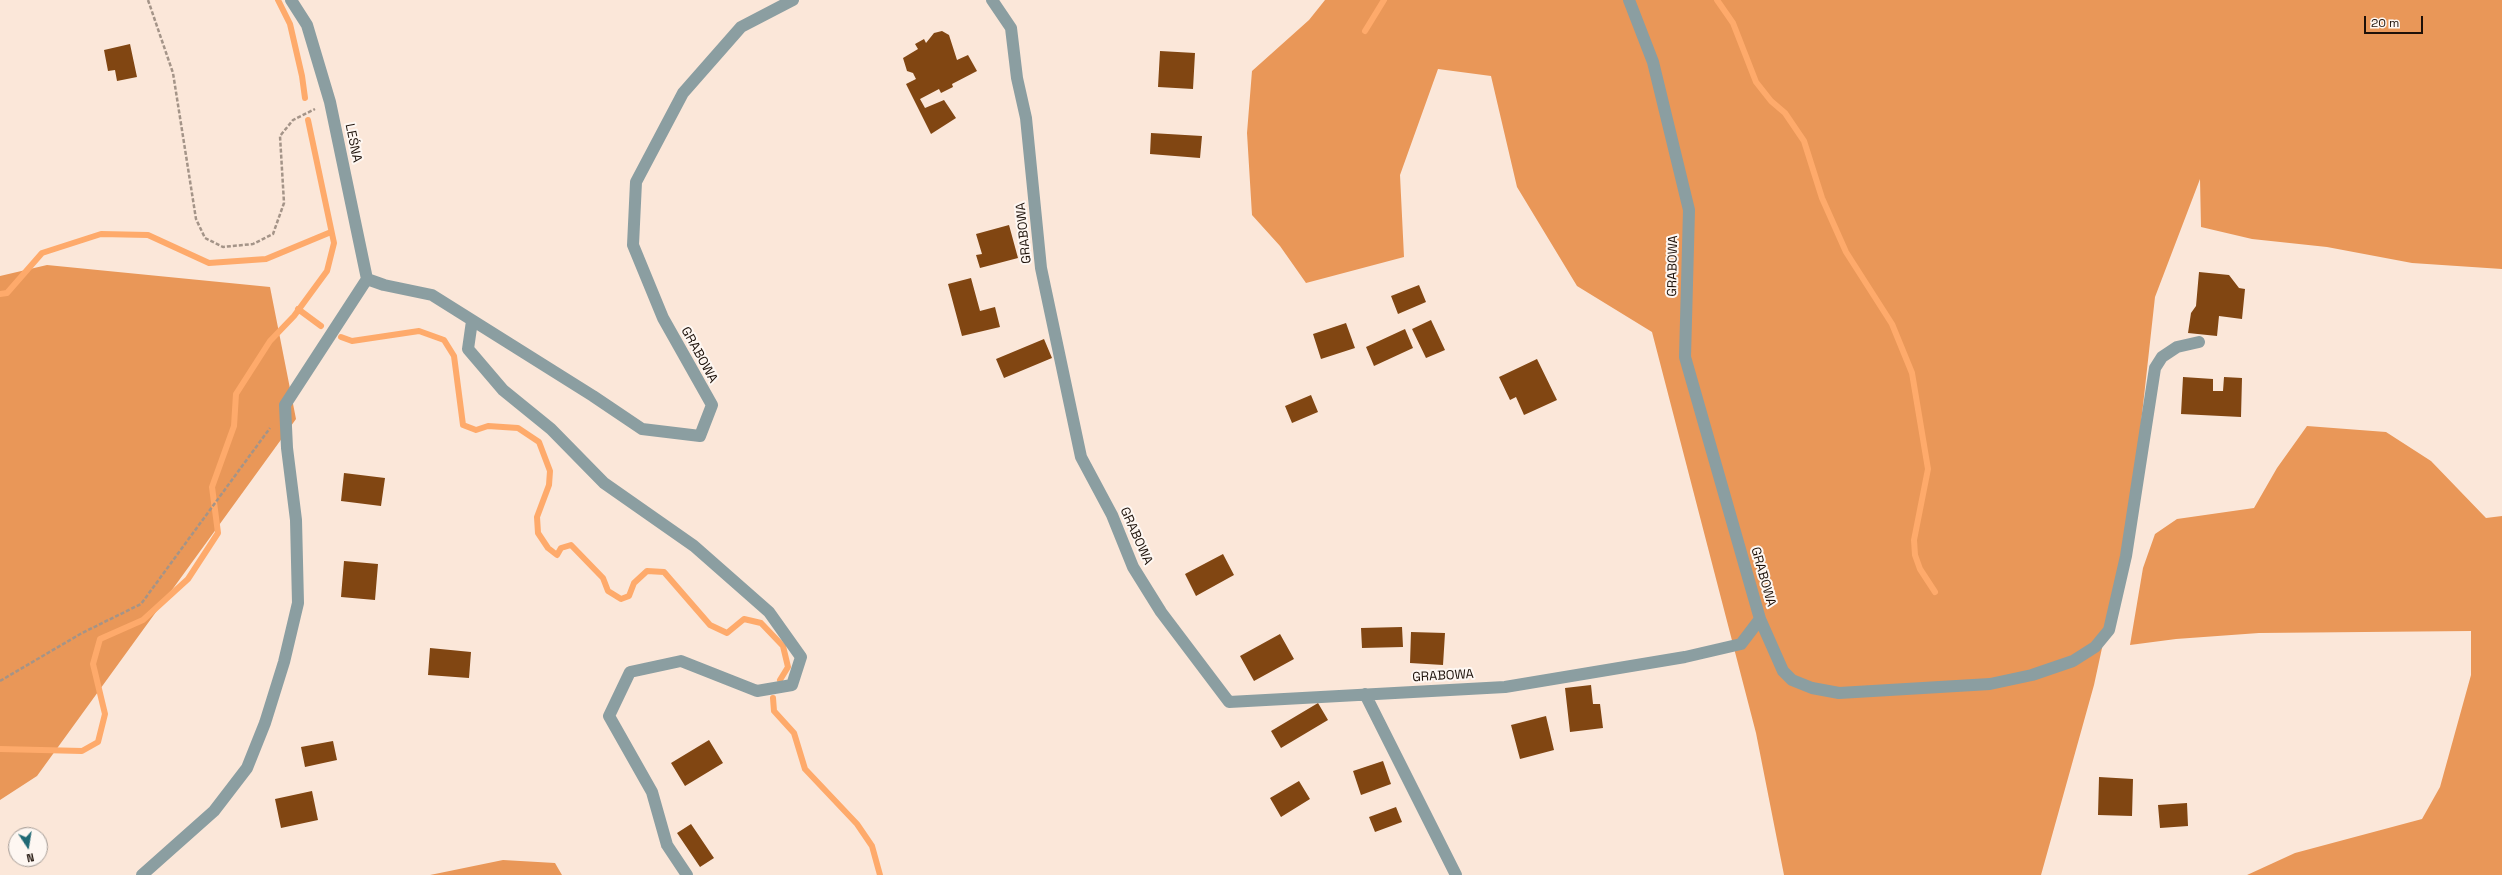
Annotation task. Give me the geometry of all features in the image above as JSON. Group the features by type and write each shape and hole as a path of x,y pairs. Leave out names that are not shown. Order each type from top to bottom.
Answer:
{"street":[{"name":"LEŚNA","path":"291,0 307,25 330,102 367,279"},
{"name":"GRABOWA","path":"367,279 384,285 432,295 472,322 593,396 642,430 700,436 712,405 663,318 634,246 636,182 682,93 741,27 793,0"},
{"name":"GRABOWA","path":"992,0 1011,28 1017,78 1026,118 1041,268 1081,457 1112,515 1132,567 1161,612 1229,702 1505,687 1685,656 1741,644 1760,619 1685,357 1689,210 1653,62 1629,0"},
{"path":"142,875 214,811 247,768 265,722 284,662 298,603 296,520 287,448 285,405 367,279"},
{"path":"472,322 468,349 503,390 551,429 604,483 694,546 758,602 769,612 802,657 792,685 757,691 681,661 630,672 609,716 652,792 667,845 687,875"},
{"path":"1760,619 1783,672 1792,680 1812,688 1839,693 1990,684 2032,675 2073,661 2095,647 2109,630 2126,556 2155,368 2162,357 2177,347 2199,342"},
{"path":"1365,694 1456,875"}],"path":[{"path":"148,0 173,73 196,220 205,238 223,247 252,244 273,234 284,203 280,136 293,120 330,102"},
{"path":"0,681 82,633 141,604 285,405"}],"shaded area":[{"path":"1325,0 2502,0 2502,269 2412,263 2327,247 2252,239 2201,227 2200,179 2155,297 2131,514 2094,685 2041,875 1784,875 1756,733 1652,332 1577,286 1517,187 1491,76 1438,69 1400,175 1404,257 1306,283 1280,246 1252,215 1247,133 1252,71 1309,20"},
{"path":"47,265 270,287 296,419 37,776 0,800 0,276"},
{"path":"2307,426 2386,432 2431,461 2486,518 2502,516 2502,875 2247,875 2295,853 2422,819 2440,787 2471,675 2471,631 2259,633 2176,639 2130,645 2143,568 2155,534 2177,519 2254,508 2277,468"},
{"path":"503,860 555,863 562,875 430,875"}],"building":[{"path":"942,31 949,35 957,60 968,55 977,71 952,84 953,87 941,93 939,89 920,99 925,108 944,100 956,118 931,134 906,84 916,79 913,73 907,71 903,58 918,49 915,44 924,39 926,43 934,33"},
{"path":"130,44 137,77 117,81 115,70 108,71 104,50"},
{"path":"1160,51 1195,53 1193,89 1158,87"},
{"path":"1151,133 1202,136 1200,158 1150,154"},
{"path":"1009,225 1018,258 980,268 976,255 982,254 976,234"},
{"path":"2199,272 2229,275 2239,288 2245,289 2242,319 2219,316 2217,336 2188,333 2191,313 2196,306"},
{"path":"971,278 980,311 995,307 1000,327 962,336 948,284"},
{"path":"1419,285 1426,302 1398,314 1391,296"},
{"path":"1431,320 1445,350 1426,358 1412,329"},
{"path":"1346,323 1355,348 1321,359 1313,334"},
{"path":"1405,329 1413,348 1374,366 1366,347"},
{"path":"1044,339 1052,358 1004,378 996,359"},
{"path":"1537,359 1557,400 1524,415 1516,397 1510,400 1499,377"},
{"path":"2183,377 2213,379 2213,391 2223,391 2224,377 2242,378 2241,417 2181,414"},
{"path":"1311,395 1318,412 1292,423 1285,406"},
{"path":"344,473 385,478 381,506 341,501"},
{"path":"1223,554 1234,575 1196,596 1185,574"},
{"path":"344,561 378,564 375,600 341,597"},
{"path":"1402,627 1403,647 1362,648 1361,628"},
{"path":"1411,632 1445,633 1443,665 1410,663"},
{"path":"1280,634 1294,659 1254,681 1240,656"},
{"path":"430,648 471,652 469,678 428,675"},
{"path":"1591,685 1593,704 1600,704 1603,728 1570,732 1565,688"},
{"path":"1318,703 1328,720 1281,748 1271,731"},
{"path":"1546,716 1554,750 1520,759 1511,725"},
{"path":"709,740 723,763 685,786 671,763"},
{"path":"333,741 337,760 305,767 301,747"},
{"path":"1383,761 1391,784 1361,795 1353,771"},
{"path":"2099,777 2133,779 2132,816 2098,815"},
{"path":"1299,781 1310,799 1281,817 1270,798"},
{"path":"312,791 318,820 281,828 275,799"},
{"path":"2187,803 2188,826 2160,828 2158,805"},
{"path":"1396,807 1402,822 1375,832 1369,817"},
{"path":"691,824 714,858 700,867 677,833"}],"waterway":[{"path":"278,0 290,24 302,76 305,98"},
{"path":"1365,31 1384,0"},
{"path":"1717,0 1733,23 1756,82 1771,101 1785,113 1804,141 1822,198 1846,252 1892,324 1912,373 1928,469 1914,540 1915,555 1920,569 1935,592"},
{"path":"0,749 82,751 98,742 105,714 93,664 100,639 143,620 188,579 218,533 212,487 234,426 236,394 270,341 294,316 327,271 334,243 308,120"},
{"path":"0,294 7,293 42,253 101,234 148,235 209,263 266,259 331,232"},
{"path":"298,309 321,326"},
{"path":"341,337 352,341 419,331 444,340 454,356 463,425 476,430 488,426 518,428 539,442 550,471 549,485 537,517 538,533 548,548 557,555 561,548 571,545 603,578 608,591 621,599 629,596 634,583 647,571 664,572 710,625 727,633 744,619 761,623 783,646 788,667 780,680"},
{"path":"773,698 774,711 794,733 805,769 857,824 872,846 880,875"}]}
